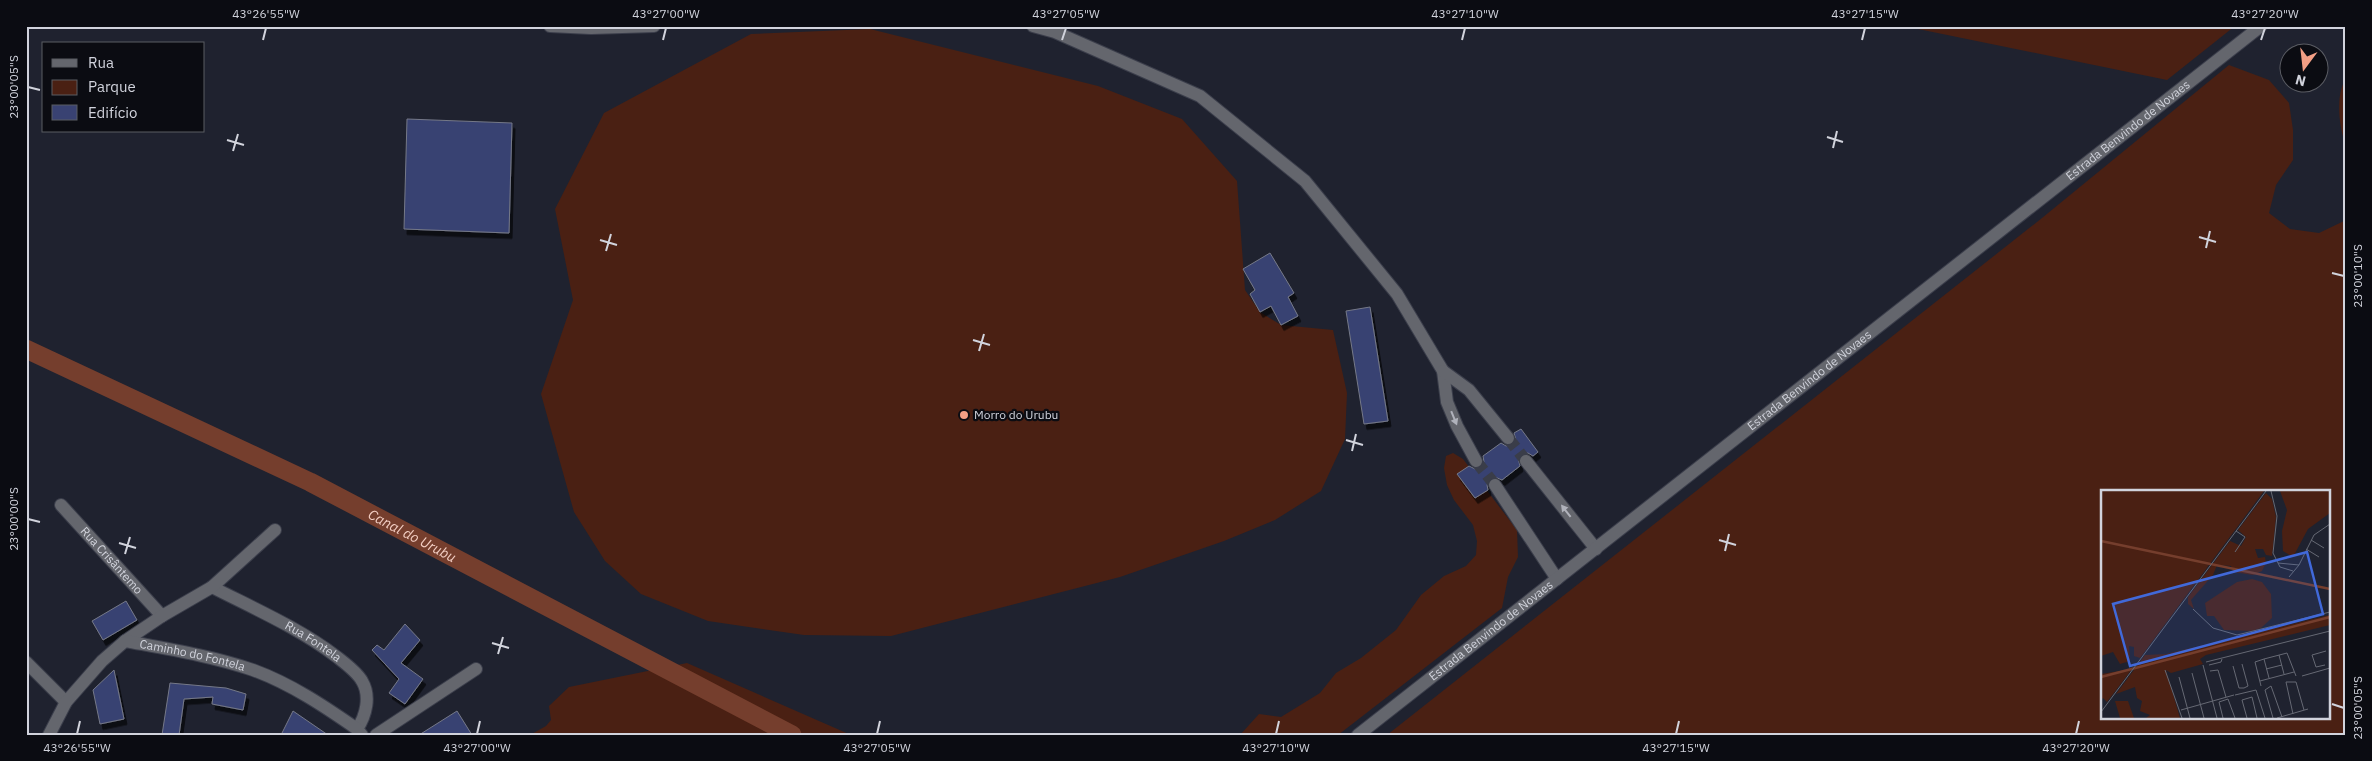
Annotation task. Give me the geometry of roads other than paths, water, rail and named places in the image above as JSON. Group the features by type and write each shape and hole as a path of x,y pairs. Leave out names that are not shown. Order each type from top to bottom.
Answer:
{"street":[{"path":"550,26 591,28 654,26"},
{"path":"1033,26 1055,32 1200,96 1304,181 1397,294 1443,370 1470,390 1508,438"},
{"name":"Estrada Benvindo de Novaes","path":"1358,735 2261,26"},
{"path":"1443,370 1447,402 1457,426 1476,461"},
{"path":"1526,461 1596,549"},
{"path":"1495,485 1558,578"},
{"name":"Rua Crisântemo","path":"61,505 162,616"},
{"path":"125,641 162,616 212,587 275,530"},
{"name":"Rua Fontela","path":"212,587 310,637 349,667 363,682 366,696 366,710 360,732"},
{"name":"Caminho do Fontela","path":"49,735 66,702 102,661 125,641 202,656 254,671 310,697 360,732"},
{"path":"26,662 66,702"},
{"path":"376,735 476,668"}],"waterway":[{"name":"Canal do Urubu","path":"26,349 310,482 792,735"}],"tunnel":[{"path":"1508,438 1526,461"},
{"path":"1476,461 1495,485"}],"place":[{"name":"Morro do Urubu","path":"964,415"}]}
